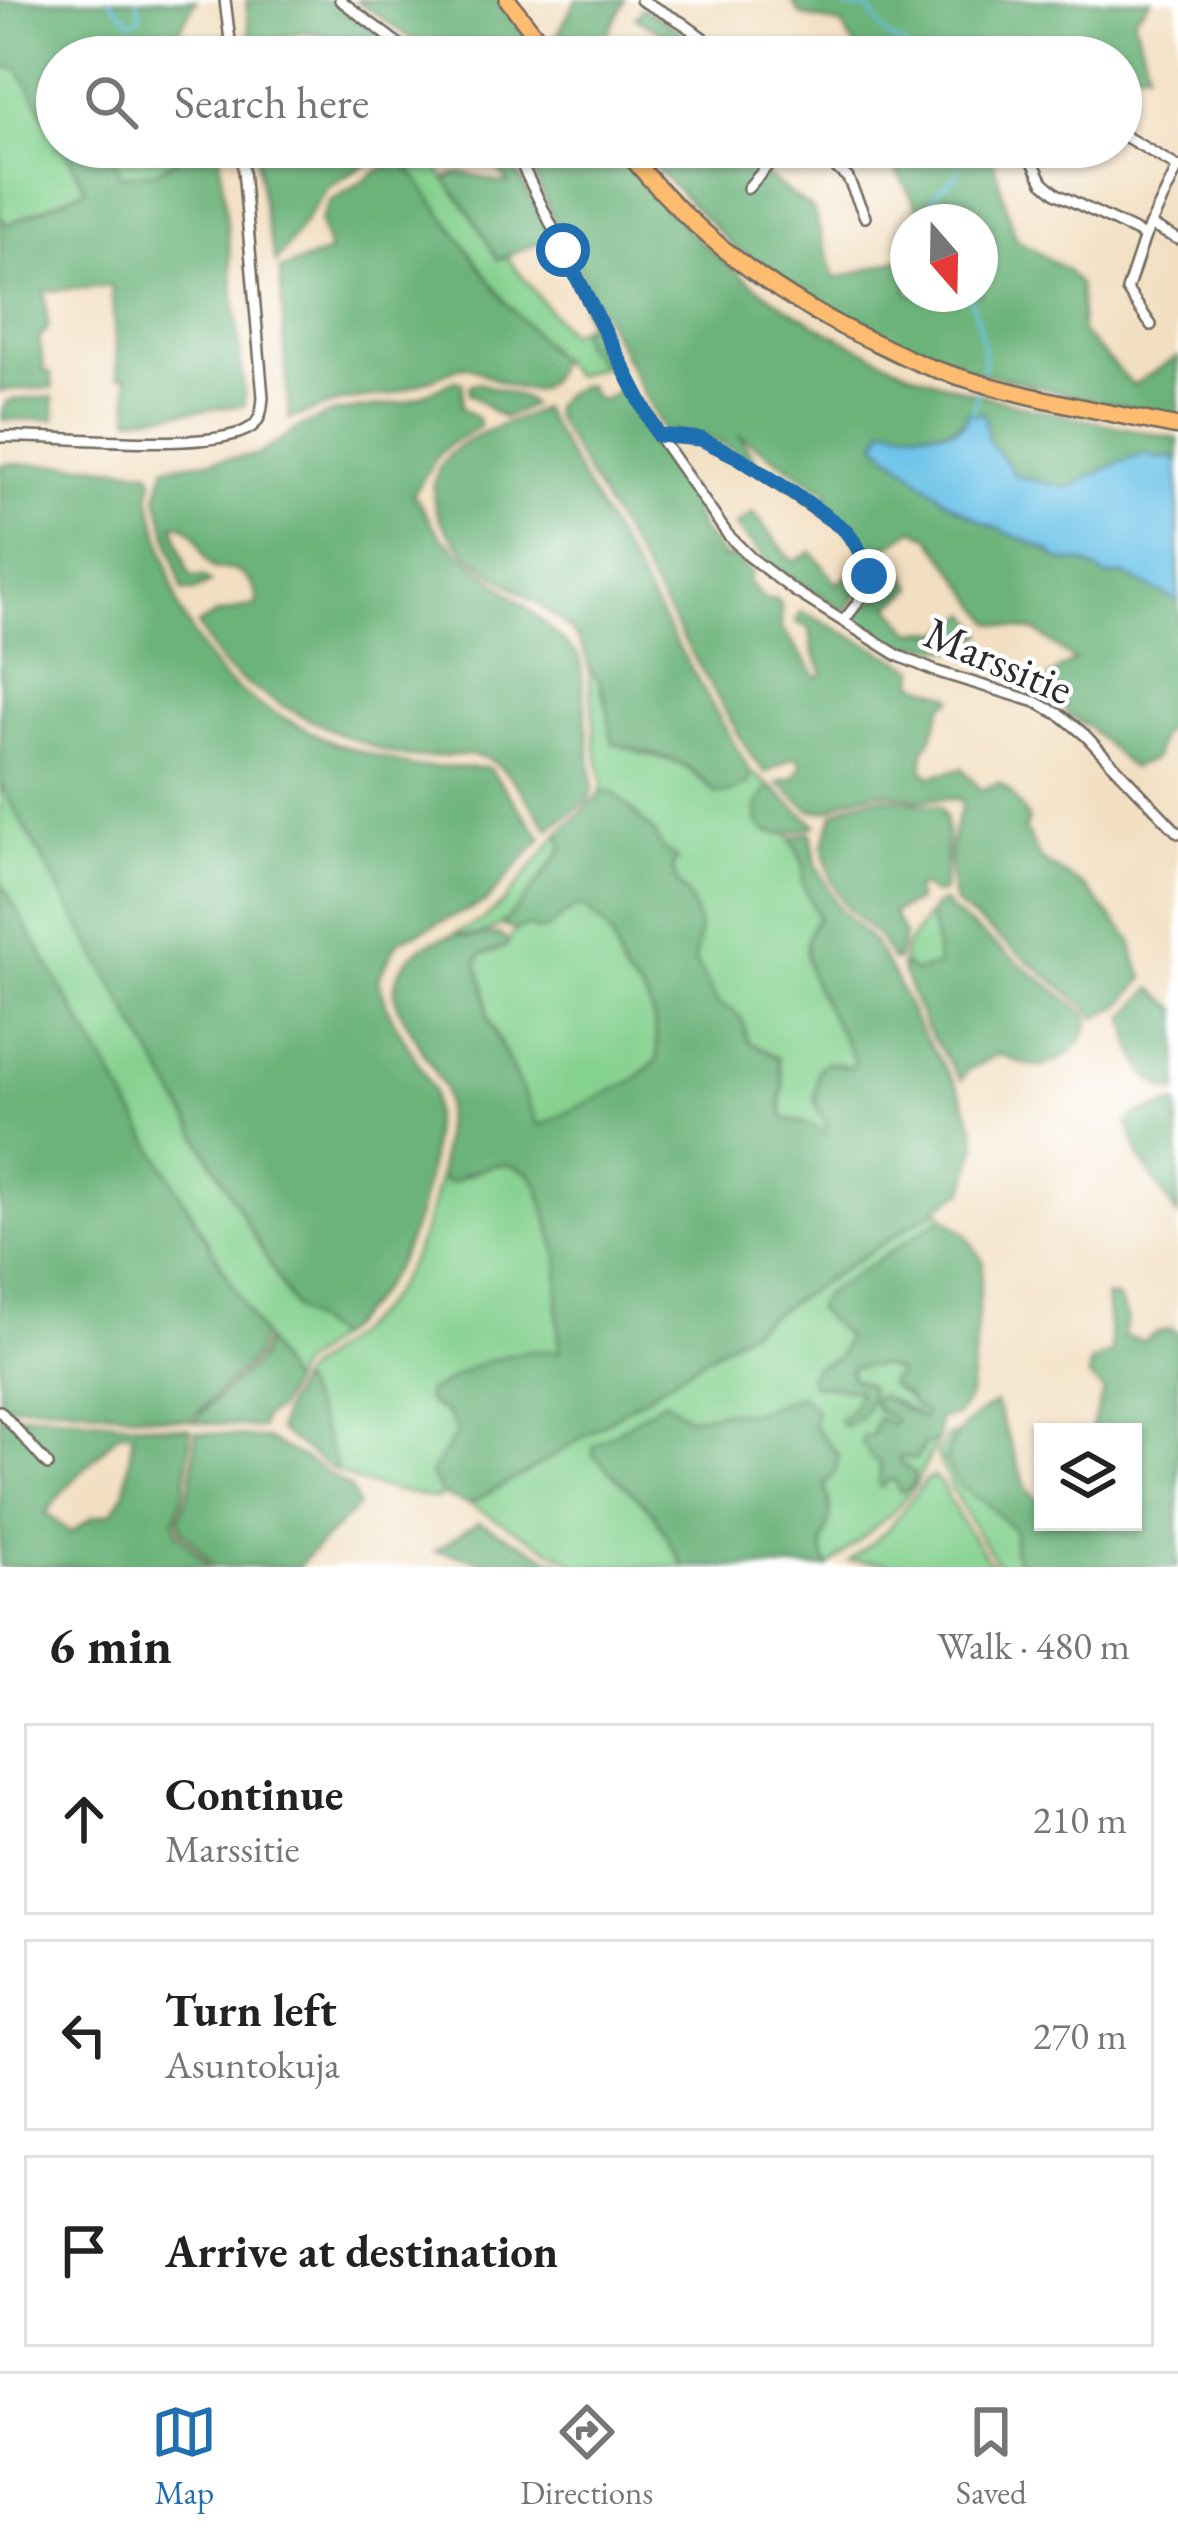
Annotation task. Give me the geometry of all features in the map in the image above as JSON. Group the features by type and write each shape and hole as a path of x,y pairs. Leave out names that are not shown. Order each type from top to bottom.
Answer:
{"highway":[{"path":"508,0 536,36"},
{"path":"643,168 702,232 770,286 847,330 931,368 985,384 1178,427"}],"street":[{"path":"225,0 229,36"},
{"path":"340,0 388,36"},
{"path":"641,0 700,36"},
{"path":"1142,146 1178,167 1144,236 1126,290 1151,325"},
{"path":"0,437 138,442 228,436 254,425 261,415 263,397 244,168"},
{"name":"Marssitie","path":"523,168 658,435 728,535 764,568 899,656 1062,716 1178,833"},
{"path":"748,188 766,168"},
{"path":"836,168 848,178 865,217"},
{"path":"1035,168 1057,194 1144,236"},
{"path":"1150,225 1178,239"},
{"path":"658,435 701,439 738,457 845,530 869,576 866,590 843,621"},
{"path":"0,1411 48,1465"}],"green space":[{"path":"0,0 196,0 176,36 36,36 36,100 18,68 0,68"},
{"path":"246,0 332,0 381,36 320,36 305,31 250,36"},
{"path":"356,0 497,0 525,36 408,36"},
{"path":"576,0 625,0 607,36 557,36"},
{"path":"791,0 1151,0 1134,18 1139,36 849,36 842,25 801,15"},
{"path":"643,8 689,36 667,36 635,17"},
{"path":"0,68 18,68 36,100 36,168 75,168 87,188 6,225 0,215"},
{"path":"74,168 118,168 120,176 163,168 221,168 245,405 130,418 127,377 118,377 111,286 44,291 48,328 39,338 44,370 51,374 53,388 0,393 0,215 7,225 86,189"},
{"path":"118,168 163,168 156,172 120,176"},
{"path":"258,168 360,168 328,187 276,263"},
{"path":"383,168 410,169 506,303 557,359 552,376 543,386 520,389 466,365 393,394 341,401 289,419 280,270 329,252 320,222 329,202"},
{"path":"437,168 498,259 507,257 568,334 579,328 582,343 601,367 574,376 506,303 410,169"},
{"path":"498,168 514,168 552,237 498,260 445,179 460,173 508,183"},
{"path":"531,168 630,168 724,262 823,329 943,383 1178,439 1178,462 1171,457 1120,462 1067,488 1016,476 968,416 941,430 885,427 932,485 960,510 1036,543 1058,560 1085,563 1108,577 1122,574 1178,601 1178,718 1160,735 1154,759 1131,768 1066,713 1048,678 1074,660 1037,632 993,623 930,537 914,529 887,547 914,588 890,606 911,631 944,632 970,613 984,634 960,651 921,645 904,654 849,620 869,591 872,576 865,552 822,505 829,493 738,434 761,468 715,441 663,430"},
{"path":"656,168 754,168 813,210 835,279 890,262 890,312 998,312 998,204 916,204 895,168 995,168 1016,239 1066,270 1079,285 1082,333 1133,385 1178,357 1178,417 960,367 832,311 732,245"},
{"path":"587,304 612,359 611,367 601,367 582,343 579,328 587,325 582,307"},
{"path":"457,380 463,384 461,407 478,419 479,427 440,453 413,494 441,537 580,657 593,789 587,801 549,829 513,780 488,759 414,757 370,746 285,707 238,678 219,661 198,625 217,614 258,605 254,588 239,572 215,569 192,532 177,523 187,569 192,577 204,577 210,583 183,591 157,497 166,466 258,455 300,427 332,413 407,402"},
{"path":"479,383 531,405 504,418 469,394 470,385"},
{"path":"580,386 589,386 593,396 603,400 624,387 695,502 703,532 725,559 732,555 752,573 748,580 764,600 776,599 781,606 781,627 817,677 824,674 810,628 796,622 801,611 917,669 914,683 952,696 943,705 924,749 922,770 931,776 962,768 980,790 999,783 1010,792 1029,820 1025,829 1041,860 1085,887 1132,941 1144,978 1122,1005 1096,1018 955,904 950,855 960,799 917,799 881,791 847,799 830,810 812,811 778,783 795,777 802,765 799,759 793,757 766,773 752,757 554,416 553,405"},
{"path":"53,397 55,419 3,420 6,403 12,400"},
{"path":"541,408 750,771 749,783 731,793 715,793 676,761 613,743 602,687 576,637 464,550 436,509 435,480 451,453"},
{"path":"0,466 149,471 153,479 149,497 179,609 223,678 259,705 333,743 413,767 489,768 542,838 486,902 398,941 378,978 388,1010 433,1090 429,1168 415,1223 392,1273 335,1338 295,1309 0,783"},
{"path":"753,513 794,562 812,552 837,584 863,565 862,584 846,611 774,568 735,526"},
{"path":"589,669 639,753 681,765 715,793 748,783 750,771 770,786 757,804 767,832 789,834 804,866 802,883 818,917 806,944 810,974 855,1062 851,1068 839,1063 819,1068 814,1099 827,1126 824,1136 799,1121 783,1118 778,1058 748,1041 739,1018 719,1005 695,962 699,931 688,896 676,881 672,866 677,859 661,849 655,833 612,791 600,794 603,785"},
{"path":"0,783 295,1309 335,1338 298,1367 290,1384 0,882"},
{"path":"770,786 816,825 779,833 758,824 757,804"},
{"path":"612,791 655,833 662,849 677,859 672,866 676,881 688,896 699,931 695,962 719,1005 742,1019 748,1041 778,1058 783,1118 815,1126 825,1135 827,1126 814,1099 819,1070 827,1062 850,1068 855,1062 816,989 807,959 807,940 818,917 802,883 804,865 792,838 811,832 816,864 838,907 874,943 897,982 918,1027 958,1088 977,1144 965,1190 536,1467 469,1504 442,1495 430,1474 457,1433 448,1414 426,1400 428,1392 493,1359 560,1351 559,1258 538,1185 529,1173 511,1165 493,1165 454,1182 446,1182 440,1174 444,1088 398,1007 396,982 406,961 437,940 457,934 499,934 508,942 481,955 477,964 488,1018 539,1126 634,1080 657,1061 648,1001 624,973 611,936 595,917 575,907 548,929 503,926 563,848 559,833 600,794"},
{"path":"881,796 939,807 947,833 943,892 915,887 917,901 893,913 904,935 893,961 879,938 844,904 831,879 823,845 834,814 849,804"},
{"path":"559,833 563,848 518,909 489,931 456,933 503,903"},
{"path":"0,881 262,1336 254,1358 193,1421 62,1406 0,1405"},
{"path":"945,902 949,910 1090,1019 1068,1054 1039,1066 999,1054 968,1070 961,1080 926,1028 901,968 907,965 913,972 937,966 929,914"},
{"path":"584,908 608,932 624,973 647,1000 655,1026 657,1060 634,1080 539,1127 488,1018 476,964 481,955 505,947 515,930"},
{"path":"929,914 937,966 912,972 907,966 901,968 905,947"},
{"path":"1152,988 1178,1009 1178,1092 1147,1075 1131,1042 1126,1017"},
{"path":"1176,1103 1178,1216 1140,1158 1128,1123 1138,1114"},
{"path":"493,1165 512,1165 529,1173 538,1185 559,1258 560,1352 468,1369 428,1392 430,1405 448,1414 457,1433 430,1474 442,1495 438,1499 364,1484 333,1470 336,1467 324,1433 298,1381 370,1318 396,1287 423,1232 440,1174 447,1182"},
{"path":"938,1208 944,1217 824,1295 846,1337 838,1358 815,1367 809,1376 859,1394 840,1421 865,1411 871,1394 852,1379 853,1367 883,1366 898,1372 899,1377 890,1379 893,1388 925,1412 924,1418 876,1396 876,1409 896,1420 874,1427 879,1485 895,1480 898,1456 921,1453 924,1445 938,1440 915,1486 892,1513 828,1567 822,1545 830,1516 825,1484 836,1470 838,1455 814,1426 801,1395 753,1413 688,1418 593,1455 653,1512 684,1567 576,1567 469,1504 536,1467"},
{"path":"944,1217 966,1234 983,1261 970,1395 957,1416 939,1419 938,1440 924,1445 916,1459 899,1457 915,1474 913,1485 902,1492 895,1480 888,1480 882,1488 879,1485 881,1464 862,1443 863,1437 872,1435 877,1419 889,1425 895,1421 873,1401 880,1395 919,1417 924,1418 925,1412 889,1385 890,1379 899,1377 897,1372 883,1366 853,1367 852,1378 869,1386 869,1399 860,1417 843,1426 839,1421 859,1393 813,1386 809,1376 815,1367 838,1358 846,1337 815,1308 824,1295"},
{"path":"1106,1297 1117,1297 1128,1319 1123,1336 1143,1341 1172,1329 1178,1334 1178,1567 1021,1567 1013,1550 1015,1531 957,1483 945,1460 964,1427 995,1403 1034,1496 1034,1531 1142,1531 1142,1423 1093,1423 1104,1390 1089,1377 1090,1363 1112,1352"},
{"path":"265,1341 290,1384 277,1410 264,1416 261,1428 196,1422 258,1360"},
{"path":"298,1381 324,1434 336,1467 333,1470 278,1430"},
{"path":"801,1395 815,1409 814,1426 838,1455 836,1470 825,1485 830,1516 822,1545 828,1567 684,1567 653,1512 593,1455 594,1446 665,1400 688,1418 753,1413"},
{"path":"46,1414 191,1429 186,1485 175,1520 178,1532 210,1567 0,1567 0,1415","holes":["120,1432 133,1433 125,1491 112,1513 93,1517 71,1533 46,1513"]},
{"path":"196,1432 266,1439 350,1488 358,1506 297,1567 215,1567 182,1530 179,1519 191,1485"},
{"path":"954,1435 945,1460 971,1495 1015,1531 1013,1550 1021,1567 999,1567 950,1484 937,1454 948,1436"},
{"path":"934,1477 993,1567 888,1567 886,1563 850,1561 887,1530 926,1480"},
{"path":"479,1522 566,1567 494,1567 435,1551"}],"water":[{"path":"968,411 984,413 988,440 1016,476 1067,488 1148,453 1178,462 1178,601 1122,574 1108,577 1085,563 1058,560 1050,551 986,524 948,502 876,443 885,427 951,429 963,424"}],"waterway":[{"path":"109,0 131,22 141,16 137,0"},
{"path":"827,0 868,9 887,36"},
{"path":"935,204 935,193 957,176 958,168"},
{"path":"975,312 983,345 982,375"},
{"path":"972,414 979,388"}],"route":[{"path":"563,250 658,435 701,439 808,503 845,530 869,576"}]}
